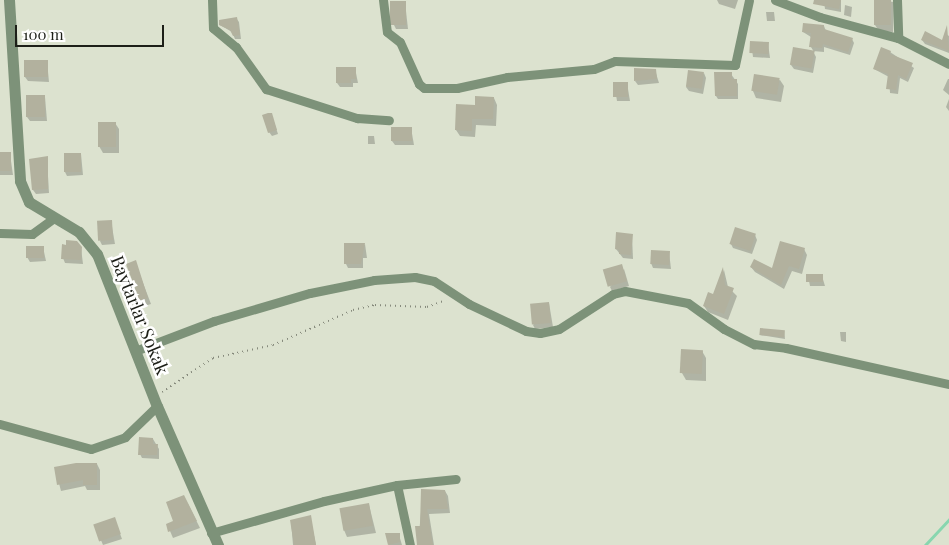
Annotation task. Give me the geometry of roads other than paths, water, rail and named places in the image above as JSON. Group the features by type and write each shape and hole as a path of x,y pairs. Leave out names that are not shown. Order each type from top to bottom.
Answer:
{"street":[{"name":"Baytarlar Sokak","path":"9,0 20,181 29,202 53,219 79,232 97,254 210,532 218,545"},
{"path":"212,0 213,28 236,47 266,89 357,118 389,120"},
{"path":"383,0 387,32 400,42 419,84 424,88 457,88 507,77 594,69 615,61 735,65 749,0"},
{"path":"775,0 820,17 898,38 949,64"},
{"path":"897,0 898,38"},
{"path":"0,233 32,234 53,219"},
{"path":"135,351 214,321 310,293 374,280 415,277 434,281 500,319 540,333 559,328 613,294 625,291 688,303 724,329 754,344 786,348 949,384"},
{"path":"0,424 91,449 125,437 156,402"},
{"path":"210,532 324,501 397,485 456,479"},
{"path":"397,485 410,545"}],"waterway":[{"path":"925,545 949,519"}]}
